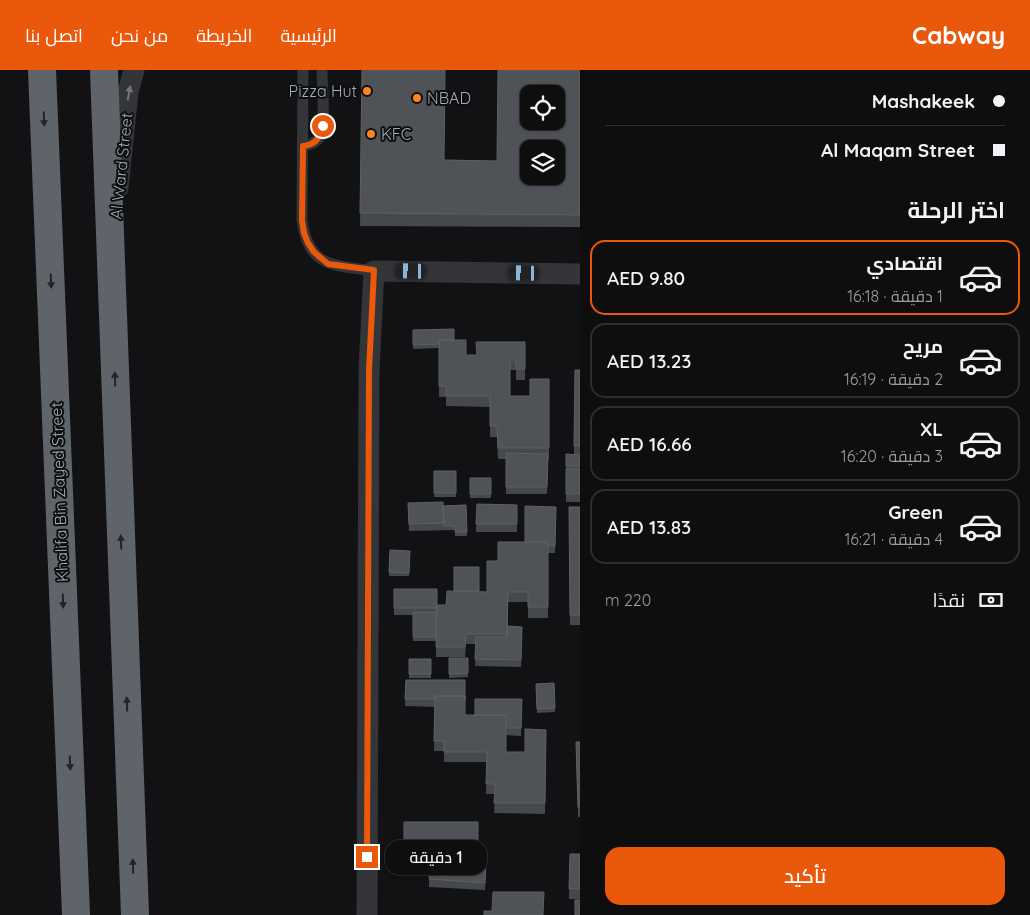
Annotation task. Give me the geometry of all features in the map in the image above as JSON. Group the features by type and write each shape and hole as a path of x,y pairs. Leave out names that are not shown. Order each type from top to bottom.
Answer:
{"highway":[{"name":"Khalifa Bin Zayed Street","path":"42,70 76,915"},
{"path":"104,70 135,915"}],"street":[{"name":"Al Ward Street","path":"110,263 128,92 134,70"},
{"path":"367,915 369,370 374,270 580,274"}],"lane":[{"path":"303,70 302,220 304,233 314,252 328,264 374,270"},
{"path":"303,146 315,142 322,132 322,70"}],"building":[{"path":"362,70 445,70 444,160 497,161 498,70 580,70 580,215 360,213"},
{"path":"454,329 454,340 439,340 439,344 413,345 413,330"},
{"path":"439,340 466,340 466,355 477,355 476,342 525,342 525,369 516,369 516,360 510,360 510,396 530,396 530,379 549,379 549,448 498,448 497,426 490,426 490,396 446,396 446,386 439,386"},
{"path":"575,370 580,370 580,446 574,446"},
{"path":"506,453 548,454 547,487 506,487"},
{"path":"566,454 580,455 580,466 566,466"},
{"path":"566,469 580,469 580,494 566,494"},
{"path":"434,471 456,471 456,493 434,493"},
{"path":"470,478 491,478 491,494 470,494"},
{"path":"443,502 444,523 409,524 408,503"},
{"path":"477,504 517,505 517,524 476,524"},
{"path":"466,505 467,532 455,532 455,526 444,526 443,506"},
{"path":"525,506 556,507 555,546 548,545 548,542 525,542"},
{"path":"569,507 580,507 580,615 570,615"},
{"path":"498,542 548,542 548,607 528,607 528,592 508,592 507,634 466,634 465,647 436,647 437,605 446,605 447,591 487,592 487,561 498,561"},
{"path":"390,550 410,551 409,573 389,572"},
{"path":"454,567 479,567 479,591 454,591"},
{"path":"394,589 437,589 437,608 394,608"},
{"path":"413,612 436,612 436,637 413,637"},
{"path":"508,626 522,627 521,660 475,659 476,637 507,637"},
{"path":"449,658 468,658 468,673 449,674"},
{"path":"409,659 431,659 431,674 409,674"},
{"path":"406,680 465,680 465,696 405,699"},
{"path":"554,683 555,708 537,709 536,684"},
{"path":"435,696 465,696 465,715 506,715 506,752 525,752 525,729 546,730 545,803 494,803 495,784 486,784 487,752 444,752 444,741 434,741"},
{"path":"475,699 522,699 521,728 506,728 506,715 475,715"},
{"path":"576,742 580,742 580,807 578,807"},
{"path":"404,822 478,822 478,848 404,848"},
{"path":"570,854 580,854 580,889 569,889"},
{"path":"430,856 486,860 485,883 429,879"},
{"path":"493,892 544,892 543,915 484,915 484,911 492,911"},
{"path":"575,900 580,900 580,915 575,915"}],"place":[{"name":"Pizza Hut","path":"367,91"},
{"name":"NBAD","path":"417,98"},
{"name":"KFC","path":"371,134"}],"route":[{"path":"323,126 322,132 315,142 303,146 302,220 304,233 314,252 328,264 374,270 369,370 367,857"}]}
